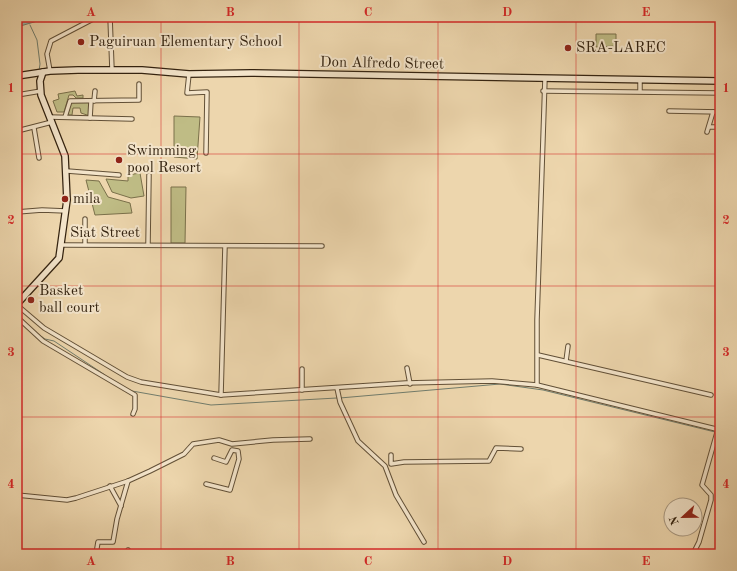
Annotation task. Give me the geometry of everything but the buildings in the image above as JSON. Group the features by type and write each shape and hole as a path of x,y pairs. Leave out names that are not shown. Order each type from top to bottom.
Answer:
{"street":[{"path":"50,71 47,54 51,41 97,17"},
{"path":"110,17 112,70"},
{"name":"Don Alfredo Street","path":"17,76 50,71 142,70 189,74 720,81"},
{"path":"43,72 40,81 41,91 50,120 65,156 67,171 66,211 59,258 17,304 44,328 127,378 140,382 221,394 492,381 538,385 718,431 702,485 711,495 711,500 699,542 693,554"},
{"path":"189,74 187,93 207,92 206,153"},
{"path":"538,385 543,91 545,78"},
{"path":"640,80 640,91"},
{"path":"65,117 70,101 139,100 139,84"},
{"path":"17,95 41,91"},
{"path":"90,118 95,91"},
{"path":"543,91 720,93"},
{"path":"670,111 720,112"},
{"path":"708,132 713,112"},
{"path":"17,132 34,128 50,120 65,117 132,119"},
{"path":"710,127 720,127"},
{"path":"34,128 39,158"},
{"path":"67,171 119,175"},
{"path":"148,244 149,175"},
{"path":"17,212 42,210 66,211"},
{"path":"85,219 85,244"},
{"name":"Siat Street","path":"62,244 322,246"},
{"path":"221,394 225,246"},
{"path":"17,317 43,341 135,394 135,409 133,414"},
{"path":"566,361 568,346"},
{"path":"538,355 710,395"},
{"path":"408,368 410,384"},
{"path":"302,369 302,390"},
{"path":"337,389 339,398 358,441 384,466 396,495 424,542"},
{"path":"17,495 67,500 128,481 184,454 193,444 219,440 232,444 266,440 310,439"},
{"path":"391,455 391,464 404,462 489,461 496,448 521,449"},
{"path":"206,484 230,490 239,459 238,451 232,450 226,462 214,458"},
{"path":"96,554 98,542 113,542 128,481"},
{"path":"110,486 121,506"}],"shaded area":[{"path":"17,17 51,17 17,27"},
{"path":"596,34 616,34 616,46 596,47"},
{"path":"75,91 77,96 83,95 83,98 76,98 73,95 69,95 64,112 57,112 53,101 59,99 58,94"},
{"path":"71,102 90,102 90,116 81,113 80,108 73,108 72,115 67,115"},
{"path":"174,116 200,117 197,159 174,157"},
{"path":"140,173 144,196 131,198 112,192 106,179 128,181 128,175"},
{"path":"86,180 99,181 108,197 130,203 132,213 95,215"},
{"path":"171,187 186,187 185,243 171,243"}],"waterway":[{"path":"30,25 37,40 40,64 39,71"},
{"path":"35,332 45,339 54,341 105,375"},
{"path":"340,398 500,384 543,390 715,432"},
{"path":"132,391 211,405 337,398"},
{"path":"720,491 717,510 720,516"}],"place":[{"name":"Paguiruan Elementary School","path":"81,42"},
{"name":"SRA-LAREC","path":"568,48"},
{"name":"Swimming pool Resort","path":"119,160"},
{"name":"mila","path":"65,199"},
{"name":"Basket ball court","path":"31,300"}]}
